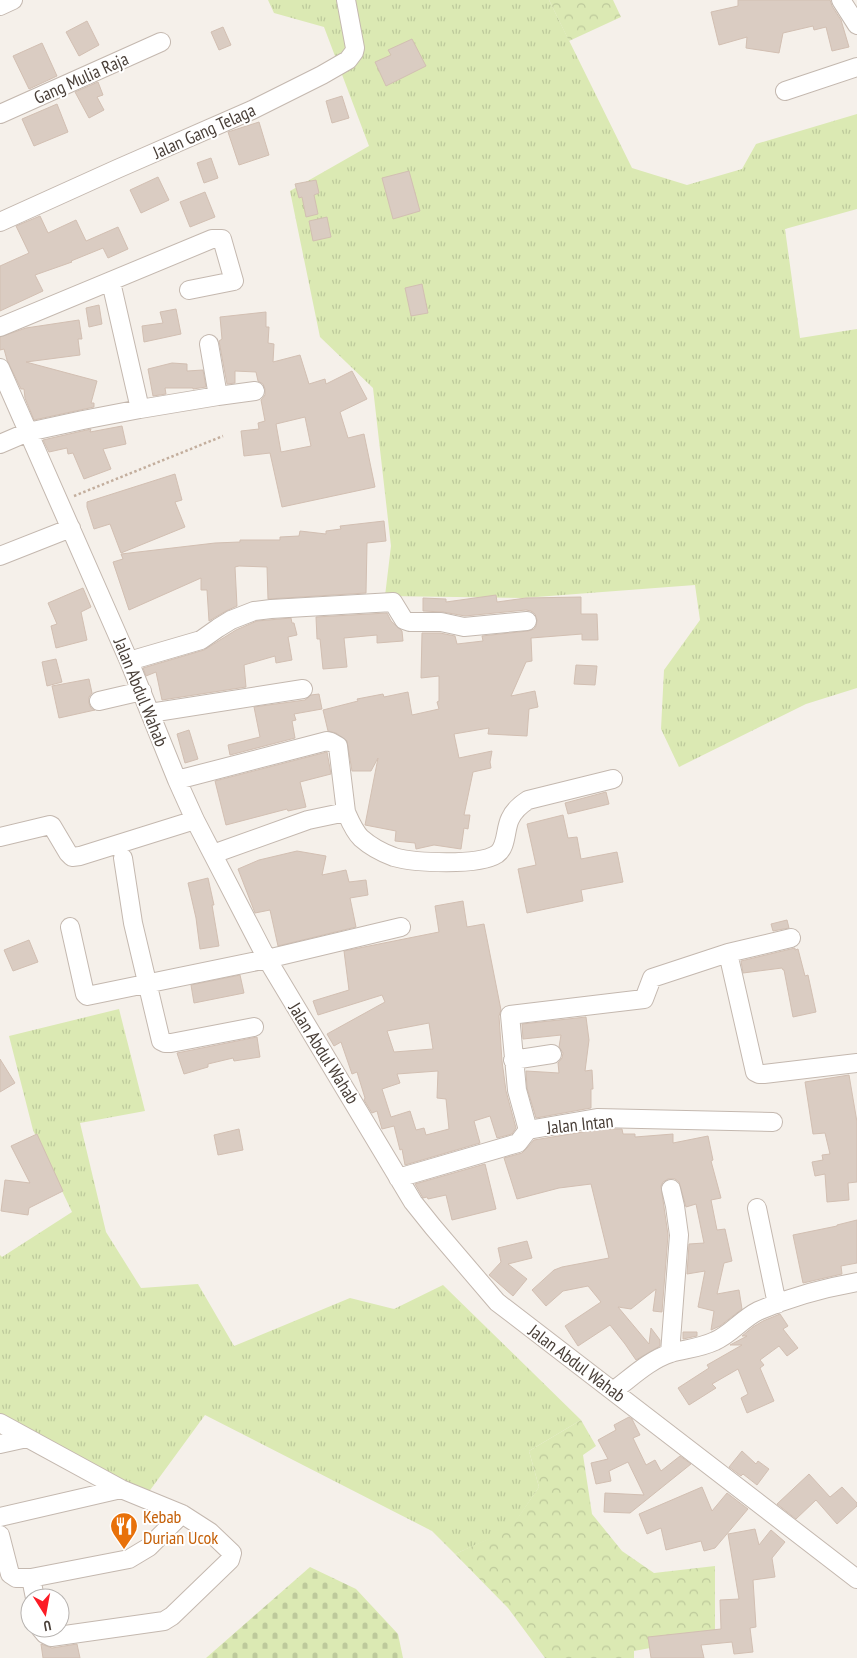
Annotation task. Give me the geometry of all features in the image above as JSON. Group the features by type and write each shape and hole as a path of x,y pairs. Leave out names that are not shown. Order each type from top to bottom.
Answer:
{"street":[{"path":"0,6 13,0"},
{"name":"Jalan Gang Telaga","path":"0,222 252,110 322,76 348,60 355,48 346,0"},
{"path":"841,0 857,25"},
{"name":"Gang Mulia Raja","path":"0,114 161,42"},
{"path":"784,90 857,67"},
{"path":"0,327 212,239 222,239 234,281 189,290"},
{"path":"111,282 140,409"},
{"path":"209,344 218,396"},
{"name":"Jalan Abdul Wahab","path":"0,368 142,691 195,820 266,959 414,1202 432,1227 497,1302 857,1579"},
{"path":"0,444 28,432 82,420 255,390"},
{"path":"0,556 71,528"},
{"path":"129,661 202,640 231,620 254,611 271,609 393,602 404,620 410,622 441,622 464,627 527,621"},
{"path":"150,713 302,689"},
{"path":"99,701 142,691"},
{"path":"177,780 331,742 338,746 346,812 360,837 369,844 395,857 440,862 475,860 498,854 503,848 506,828 516,808 528,800 613,779"},
{"path":"213,854 308,820 346,812"},
{"path":"0,837 50,825 72,857 195,820"},
{"path":"123,858 133,923 161,1041 171,1043 254,1027"},
{"path":"70,928 85,994 91,996 147,982 266,959 401,927"},
{"path":"528,1130 520,1100 513,1060 510,1015 644,999 652,978 728,953 792,938"},
{"path":"728,953 755,1072 764,1074 857,1063"},
{"path":"513,1060 552,1054"},
{"name":"Jalan Intan","path":"398,1178 518,1143 528,1130 597,1118 773,1122"},
{"path":"670,1353 679,1235 671,1189"},
{"path":"757,1208 777,1304"},
{"path":"613,1391 657,1359 670,1353 706,1346 718,1340 758,1312 826,1287 857,1282"},
{"path":"0,1424 121,1489 182,1514 210,1532 230,1550 232,1557 230,1560 172,1616 164,1621 70,1634"},
{"path":"0,1444 27,1438"},
{"path":"0,1517 121,1489"},
{"path":"0,1535 10,1574 16,1578 31,1578 129,1559 149,1547 182,1514"},
{"path":"31,1578 33,1588"}],"path":[{"path":"59,502 223,436"}],"green space":[{"path":"268,0 549,0 632,168 687,185 742,169 756,144 857,114 857,209 785,229 800,338 857,329 857,688 806,704 679,767 661,729 664,670 700,620 695,585 523,598 385,596 391,546 373,388 320,337 290,191 369,146 324,27 274,13"},
{"path":"549,0 613,0 621,17 569,41"},
{"path":"119,1009 145,1111 80,1123 106,1232 141,1288 198,1284 234,1346 350,1298 394,1309 443,1285 581,1420 529,1451 539,1487 510,1530 455,1554 432,1531 205,1415 148,1493 0,1414 0,1255 2,1257 72,1212 33,1130 9,1036"},
{"path":"581,1420 596,1446 583,1455 592,1514 622,1551 654,1573 715,1566 715,1636 634,1651 634,1658 545,1658 508,1608 455,1554 510,1529 539,1487 529,1451"},
{"path":"310,1567 356,1589 398,1634 403,1658 206,1658"}],"building":[{"path":"738,0 830,0 841,20 849,47 832,51 826,27 814,30 813,26 783,33 779,53 746,48 747,37 719,45 711,12 738,6"},
{"path":"87,21 99,45 79,56 66,32"},
{"path":"223,27 231,45 219,50 211,32"},
{"path":"412,39 426,66 386,86 375,62 391,55 388,50"},
{"path":"42,43 57,76 29,89 13,56"},
{"path":"98,82 103,95 97,97 104,110 89,118 75,92"},
{"path":"342,96 349,118 332,123 326,101"},
{"path":"57,104 68,132 34,146 22,119"},
{"path":"259,122 269,155 239,165 228,132"},
{"path":"211,158 218,178 204,183 197,163"},
{"path":"409,171 420,211 393,219 382,178"},
{"path":"158,177 169,200 141,213 130,190"},
{"path":"316,180 319,193 314,195 318,214 306,217 302,197 299,198 295,184"},
{"path":"205,192 215,217 190,227 180,202"},
{"path":"40,216 48,233 76,220 86,241 118,227 128,249 108,258 103,248 72,262 35,275 43,291 0,311 0,266 29,253 16,226"},
{"path":"327,217 331,237 313,241 309,221"},
{"path":"422,284 428,313 411,316 405,288"},
{"path":"99,305 102,324 89,327 86,308"},
{"path":"176,309 181,334 144,342 142,326 163,323 160,312"},
{"path":"266,312 266,327 269,327 268,343 274,344 273,362 300,355 309,384 325,379 326,384 352,371 367,399 340,412 348,438 364,434 375,487 282,507 270,453 244,456 241,431 259,429 258,423 265,421 261,400 265,395 265,389 263,384 258,381 256,372 235,371 235,383 227,384 219,341 222,339 220,317","holes":["305,417 311,446 281,452 276,424"]},
{"path":"79,320 82,339 78,339 80,355 26,362 97,381 91,403 94,403 94,407 34,420 25,398 24,389 21,389 7,360 4,349 0,350 0,337 26,328"},
{"path":"172,363 187,364 187,371 203,370 206,387 193,389 165,388 166,394 153,396 148,369"},
{"path":"122,426 126,444 103,449 111,469 84,479 73,453 68,454 67,448 49,452 43,440 91,429 90,432"},
{"path":"175,474 182,500 175,502 185,527 121,553 110,524 94,529 87,502"},
{"path":"384,521 386,541 367,543 366,593 268,599 267,567 239,566 235,567 237,606 209,621 207,590 201,590 201,578 129,610 113,562 123,559 121,554 215,543 240,542 240,540 280,540 280,537 299,536 300,531 326,534 326,531 341,529 340,526"},
{"path":"83,588 91,607 81,612 87,640 56,648 51,626 57,624 48,603"},
{"path":"496,595 497,602 526,598 581,597 581,614 597,614 598,640 582,640 582,634 531,638 532,661 526,662 511,696 535,691 538,707 529,709 527,736 488,734 489,728 454,734 459,758 492,751 491,768 473,772 464,815 470,815 468,829 464,828 461,849 434,845 416,849 415,843 395,841 396,831 365,825 378,758 371,771 352,771 347,741 336,733 328,731 323,710 358,701 357,699 383,694 384,697 408,692 412,715 439,709 437,702 439,701 439,676 421,678 422,633 440,633 455,636 457,644 483,641 482,636 528,631 534,629 537,620 535,614 526,610 465,616 423,611 423,598 446,599 446,602"},
{"path":"387,613 391,621 402,631 403,641 377,643 377,635 344,638 347,667 323,669 320,639 317,639 316,617"},
{"path":"291,618 297,635 288,637 292,660 276,663 275,656 244,665 246,687 162,700 156,672 146,676 143,668 204,650 236,630 257,621"},
{"path":"56,659 62,682 47,686 42,662"},
{"path":"576,665 597,666 595,685 574,684"},
{"path":"89,679 92,693 89,697 89,703 91,708 95,710 59,718 52,686"},
{"path":"319,694 322,709 294,714 296,720 292,721 295,738 230,755 228,745 260,737 254,707 305,700 311,695"},
{"path":"189,730 198,759 185,763 177,734"},
{"path":"327,752 331,774 300,782 306,807 288,811 287,809 226,825 215,781"},
{"path":"606,792 609,804 568,814 565,803"},
{"path":"563,815 568,838 577,837 581,859 617,852 623,882 581,890 583,901 527,913 518,869 536,865 527,824"},
{"path":"297,851 326,856 322,875 346,870 349,882 366,880 368,895 350,898 356,927 278,946 270,910 255,913 238,869 259,860"},
{"path":"208,878 214,905 212,905 219,946 200,949 196,918 188,883"},
{"path":"463,901 467,927 484,924 501,1010 499,1016 506,1091 516,1128 512,1134 497,1138 490,1116 474,1121 480,1143 405,1165 394,1126 382,1129 377,1111 372,1113 364,1100 357,1072 352,1074 341,1042 334,1046 327,1034 385,1002 382,995 318,1015 313,1001 349,990 344,951 439,932 435,906","holes":["429,1023 433,1049 394,1052 387,1031","438,1071 437,1098 446,1099 449,1129 426,1135 424,1128 416,1130 410,1111 391,1117 382,1089 400,1083 397,1074"]},
{"path":"787,920 789,928 773,931 771,924"},
{"path":"29,940 38,962 13,971 4,950"},
{"path":"795,948 795,950 798,949 805,976 808,975 816,1012 793,1017 784,970 782,968 743,973 741,961"},
{"path":"240,975 244,993 194,1003 191,985"},
{"path":"586,1017 589,1040 585,1071 592,1070 591,1108 536,1118 527,1088 526,1071 559,1073 558,1063 563,1053 559,1047 561,1035 523,1039 522,1024"},
{"path":"257,1037 260,1057 234,1061 233,1058 208,1064 208,1067 184,1074 177,1053"},
{"path":"0,1059 15,1083 0,1092"},
{"path":"849,1075 857,1122 857,1182 848,1183 849,1200 827,1202 825,1174 815,1176 812,1162 823,1160 822,1155 830,1154 825,1133 813,1134 805,1082"},
{"path":"239,1129 243,1150 218,1155 214,1135"},
{"path":"601,1129 622,1129 623,1134 635,1134 635,1137 673,1134 673,1143 708,1136 713,1160 711,1161 721,1198 711,1200 717,1230 725,1229 732,1261 724,1263 717,1294 739,1290 742,1309 720,1326 711,1330 714,1311 698,1307 705,1271 687,1274 689,1244 704,1243 696,1204 686,1207 679,1182 675,1179 668,1179 661,1186 668,1235 662,1312 653,1311 656,1289 631,1309 618,1307 649,1344 651,1328 660,1340 660,1346 636,1360 610,1325 578,1346 565,1326 601,1302 588,1286 563,1291 546,1306 532,1290 554,1270 609,1258 591,1184 559,1188 517,1199 504,1158 522,1153 534,1140"},
{"path":"37,1134 63,1191 29,1208 28,1215 1,1211 5,1180 30,1183 11,1146"},
{"path":"485,1164 496,1209 452,1220 446,1195 428,1199 427,1197 423,1198 415,1184"},
{"path":"857,1220 857,1263 841,1266 842,1274 803,1283 793,1235"},
{"path":"527,1241 532,1258 508,1264 527,1279 513,1296 489,1275 501,1262 498,1248"},
{"path":"780,1314 788,1326 783,1329 798,1348 787,1356 779,1346 760,1360 764,1365 760,1368 774,1401 747,1413 741,1398 748,1394 738,1369 712,1384 716,1388 689,1405 678,1388 709,1368 707,1365 742,1345 730,1345 747,1336 742,1336 753,1327"},
{"path":"683,1332 697,1332 697,1336 683,1339"},
{"path":"629,1417 632,1419 640,1435 633,1438 646,1465 655,1460 661,1471 680,1456 691,1464 630,1513 604,1512 605,1493 644,1495 628,1462 609,1471 611,1481 596,1484 591,1463 608,1459 598,1440 616,1430 614,1425"},
{"path":"742,1451 756,1464 758,1461 769,1469 757,1485 743,1474 741,1476 729,1467"},
{"path":"809,1474 830,1497 842,1487 857,1503 857,1506 837,1524 816,1500 796,1519 777,1504"},
{"path":"702,1487 712,1511 727,1493 748,1509 715,1548 704,1551 701,1541 666,1550 661,1528 647,1534 639,1514"},
{"path":"755,1529 759,1545 771,1530 785,1542 772,1558 775,1577 753,1580 756,1627 750,1628 753,1652 734,1654 732,1642 701,1645 704,1658 651,1658 648,1637 721,1629 720,1600 739,1599 728,1534"},
{"path":"41,1644 52,1648 77,1644 80,1658 43,1658"}],"place":[{"name":"Kebab Durian Ucok","path":"124,1550"}]}
